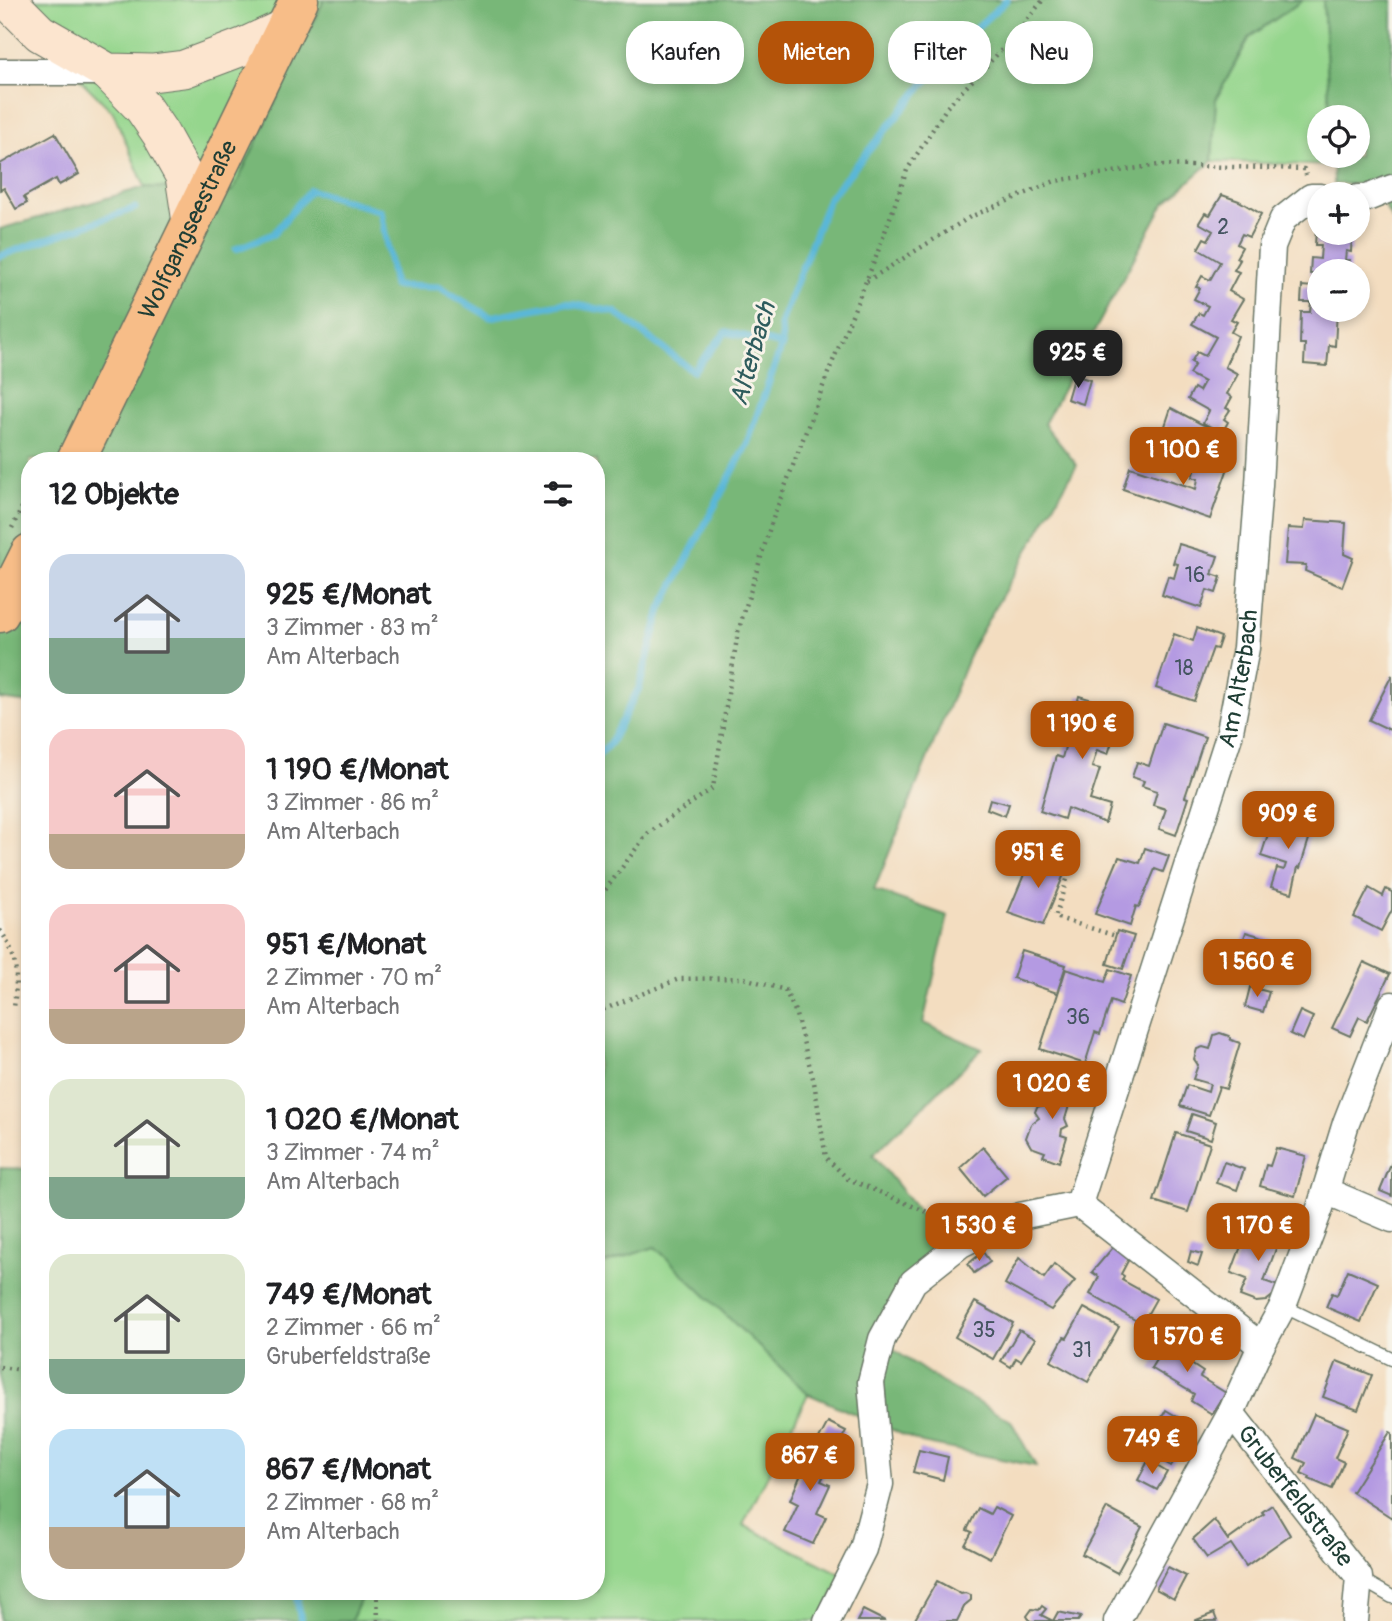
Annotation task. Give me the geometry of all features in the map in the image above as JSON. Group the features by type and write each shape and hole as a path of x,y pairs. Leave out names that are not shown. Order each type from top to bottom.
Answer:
{"main road":[{"path":"7,0 40,33 108,72 143,108 184,176 191,222"},
{"path":"108,72 152,73 184,69 245,47 293,13"},
{"name":"Wolfgangseestraße","path":"80,452 293,13"},
{"path":"0,613 18,547"}],"street":[{"path":"0,72 108,72"},
{"path":"1370,197 1392,188"},
{"name":"Am Alterbach","path":"1079,1204 1229,736 1246,648 1259,485 1272,246 1283,219 1307,202"},
{"name":"Gruberfeldstraße","path":"1117,1621 1231,1413 1261,1346 1283,1306 1326,1191 1346,1123 1392,1005"},
{"path":"1326,1191 1392,1219"},
{"path":"827,1621 863,1549 880,1484 871,1382 882,1339 913,1282 961,1244 1020,1216 1079,1204 1261,1346"},
{"name":"Gruberfeldstraße","path":"1231,1413 1359,1577 1355,1621"}],"lane":[{"path":"1283,1306 1392,1359"},
{"path":"1359,1577 1392,1597"}],"path":[{"path":"605,890 647,834 713,788 738,632 772,521 907,170 947,107 1008,43 1043,0"},
{"path":"866,281 970,217 1055,181 1158,166 1304,169 1309,182"},
{"path":"1069,873 1055,917 1116,936"},
{"path":"0,930 9,942 18,973 15,1008"},
{"path":"605,1009 679,979 744,978 785,990 794,1011 814,1082 826,1158 848,1179 981,1234"},
{"path":"0,1367 21,1370"},
{"path":"377,1600 378,1621"}],"green space":[{"path":"0,0 324,0 233,191 145,187 113,112"},
{"path":"324,0 1303,0 1249,37 1216,99 1212,161 1163,205 1044,424 1077,465 973,646 874,890 948,916 923,1023 982,1049 873,1155 942,1241 878,1330 888,1346 941,1382 1011,1421 1036,1466 922,1443 808,1394 655,1247 605,1263 605,452 21,452 21,702 0,699 0,229 145,187 233,191"},
{"path":"1303,0 1323,0 1329,105 1307,105 1307,165 1212,161 1216,99 1250,37"},
{"path":"1323,0 1392,0 1392,220 1374,184 1334,182 1333,168 1370,168 1370,105 1329,105"},
{"path":"0,1168 21,1169 21,1600 360,1600 351,1621 0,1621"},
{"path":"655,1246 808,1394 743,1525 843,1575 820,1621 351,1621 360,1600 605,1600 605,1263"}],"building":[{"path":"55,133 79,174 59,185 56,179 24,197 27,203 16,209 4,188 0,190 0,164"},
{"path":"1222,195 1261,214 1249,237 1242,234 1237,244 1242,247 1236,258 1240,260 1234,270 1239,272 1229,291 1243,299 1231,319 1237,322 1231,332 1238,336 1225,367 1238,374 1227,394 1232,397 1226,408 1230,410 1224,419 1228,422 1222,433 1203,423 1209,411 1188,399 1194,388 1199,391 1204,382 1189,374 1195,364 1191,362 1197,352 1205,356 1216,337 1192,324 1199,313 1203,315 1208,306 1194,299 1200,288 1196,287 1202,276 1210,280 1220,262 1198,249 1204,238 1208,240 1213,231 1199,223 1205,213 1210,215"},
{"path":"1321,245 1351,245 1351,252 1346,251 1345,259 1320,259"},
{"path":"1302,286 1307,286 1307,302 1301,302"},
{"path":"1301,312 1307,312 1307,322 1336,322 1335,346 1329,345 1327,366 1304,364 1305,344 1300,344"},
{"path":"1074,375 1090,380 1083,404 1067,399"},
{"path":"1171,408 1234,441 1227,460 1165,426"},
{"path":"1200,455 1229,465 1210,519 1123,489 1130,467 1196,489 1198,479 1192,477"},
{"path":"1305,520 1346,523 1344,554 1353,558 1342,587 1305,571 1306,565 1285,564 1288,528 1304,529"},
{"path":"1179,544 1218,556 1212,574 1221,577 1216,593 1207,590 1201,608 1162,595 1168,576 1174,578 1178,564 1173,563"},
{"path":"1197,628 1221,637 1217,649 1213,648 1194,701 1156,688 1174,634 1193,641"},
{"path":"1392,675 1392,731 1369,720"},
{"path":"1079,696 1123,709 1108,754 1097,750 1092,767 1100,769 1090,800 1110,806 1105,823 1067,808 1064,819 1040,811 1056,756 1062,758"},
{"path":"1163,723 1205,737 1185,797 1188,798 1176,835 1159,829 1166,809 1153,805 1157,791 1142,786 1144,781 1132,777 1137,762 1149,766"},
{"path":"990,799 1009,804 1005,816 987,809"},
{"path":"1289,815 1314,823 1292,893 1271,887 1277,868 1284,870 1286,864 1261,856 1269,831 1283,835"},
{"path":"1145,848 1169,856 1163,872 1155,869 1139,907 1136,906 1130,926 1095,914 1119,857 1140,863"},
{"path":"1032,855 1067,867 1043,925 1008,913"},
{"path":"1369,888 1383,896 1386,889 1392,892 1392,910 1381,931 1354,917"},
{"path":"1117,931 1134,936 1123,969 1107,964"},
{"path":"1246,932 1273,940 1259,985 1232,976"},
{"path":"1022,951 1066,965 1057,993 1013,978"},
{"path":"1364,962 1390,974 1367,1021 1359,1017 1350,1036 1332,1028"},
{"path":"1066,969 1105,982 1110,969 1131,976 1121,1005 1111,1001 1100,1034 1095,1032 1085,1064 1040,1049"},
{"path":"1250,987 1269,992 1263,1012 1245,1007"},
{"path":"1300,1011 1313,1017 1303,1040 1290,1034"},
{"path":"1220,1033 1240,1043 1226,1089 1219,1087 1209,1115 1180,1106 1187,1085 1208,1092 1210,1084 1193,1079 1198,1065 1194,1059 1197,1049 1210,1049 1214,1035"},
{"path":"1052,1075 1076,1083 1065,1119 1068,1126 1062,1129 1061,1135 1067,1137 1059,1162 1043,1156 1045,1152 1031,1147 1026,1138 1031,1124 1039,1118 1035,1112 1037,1107 1044,1105 1052,1111 1058,1092 1048,1089"},
{"path":"1192,1114 1216,1122 1211,1139 1186,1131"},
{"path":"1176,1133 1210,1144 1188,1212 1154,1201"},
{"path":"983,1147 1007,1176 983,1196 960,1168"},
{"path":"1276,1148 1306,1156 1295,1196 1260,1186 1266,1165 1270,1166"},
{"path":"1224,1162 1244,1169 1237,1190 1216,1183"},
{"path":"1392,1162 1392,1196 1380,1191"},
{"path":"1299,1211 1308,1214 1302,1231 1293,1227"},
{"path":"1265,1222 1287,1231 1280,1247 1277,1246 1264,1281 1281,1287 1266,1301 1256,1302 1240,1296 1247,1279 1231,1273 1246,1233 1259,1238"},
{"path":"1115,1245 1130,1257 1121,1274 1124,1276 1122,1280 1156,1299 1142,1324 1090,1294 1099,1277 1092,1272"},
{"path":"1191,1251 1202,1254 1198,1266 1188,1262"},
{"path":"983,1252 990,1262 974,1273 968,1264"},
{"path":"1019,1258 1044,1278 1054,1264 1075,1281 1051,1310 1005,1284"},
{"path":"1348,1270 1378,1283 1361,1322 1326,1307 1332,1293 1337,1295"},
{"path":"975,1302 1013,1323 993,1359 955,1337"},
{"path":"1084,1308 1119,1327 1088,1382 1051,1361"},
{"path":"1182,1326 1193,1354 1188,1362 1203,1372 1200,1377 1226,1393 1212,1414 1191,1401 1194,1394 1151,1368 1164,1347 1168,1350"},
{"path":"1019,1330 1035,1339 1021,1361 1016,1358 1011,1367 1001,1361"},
{"path":"1337,1361 1372,1375 1358,1410 1323,1397"},
{"path":"1166,1410 1191,1425 1171,1466 1151,1454 1158,1442 1151,1437"},
{"path":"1314,1414 1348,1428 1335,1458 1344,1462 1332,1489 1301,1473 1306,1463 1295,1458"},
{"path":"828,1422 846,1431 837,1448 819,1439"},
{"path":"1390,1432 1392,1433 1392,1518 1352,1492"},
{"path":"807,1441 835,1454 821,1481 830,1485 817,1513 826,1517 813,1544 785,1532 798,1504 790,1500 802,1472 794,1469"},
{"path":"919,1450 948,1457 943,1480 913,1472"},
{"path":"1148,1461 1167,1472 1157,1490 1138,1480"},
{"path":"1272,1505 1290,1535 1246,1566 1231,1544 1207,1558 1193,1539 1214,1520 1228,1540"},
{"path":"994,1507 1011,1516 990,1558 965,1545 972,1532 967,1530 978,1508 990,1514"},
{"path":"1107,1508 1142,1527 1117,1573 1082,1554"},
{"path":"1168,1567 1186,1576 1174,1599 1156,1589"},
{"path":"937,1581 961,1594 971,1595 971,1600 965,1605 957,1621 914,1621"},
{"path":"1042,1606 1046,1609 1041,1615 1053,1621 1030,1621 1027,1616 1032,1609 1039,1610"},
{"path":"863,1610 885,1621 857,1621"},
{"path":"1058,1612 1081,1617 1078,1621 1053,1621"},
{"path":"1214,1613 1217,1621 1194,1621"}],"waterway":[{"name":"Alterbach","path":"605,748 639,688 661,609 747,444 782,345 781,322 829,198 954,48 1007,0"},
{"path":"236,249 273,234 310,190 381,211 394,286 439,287 490,317 565,303 615,312 693,371 726,332 782,345"},
{"path":"0,256 135,208"},
{"name":"Alterbach","path":"297,1600 301,1621"}]}
